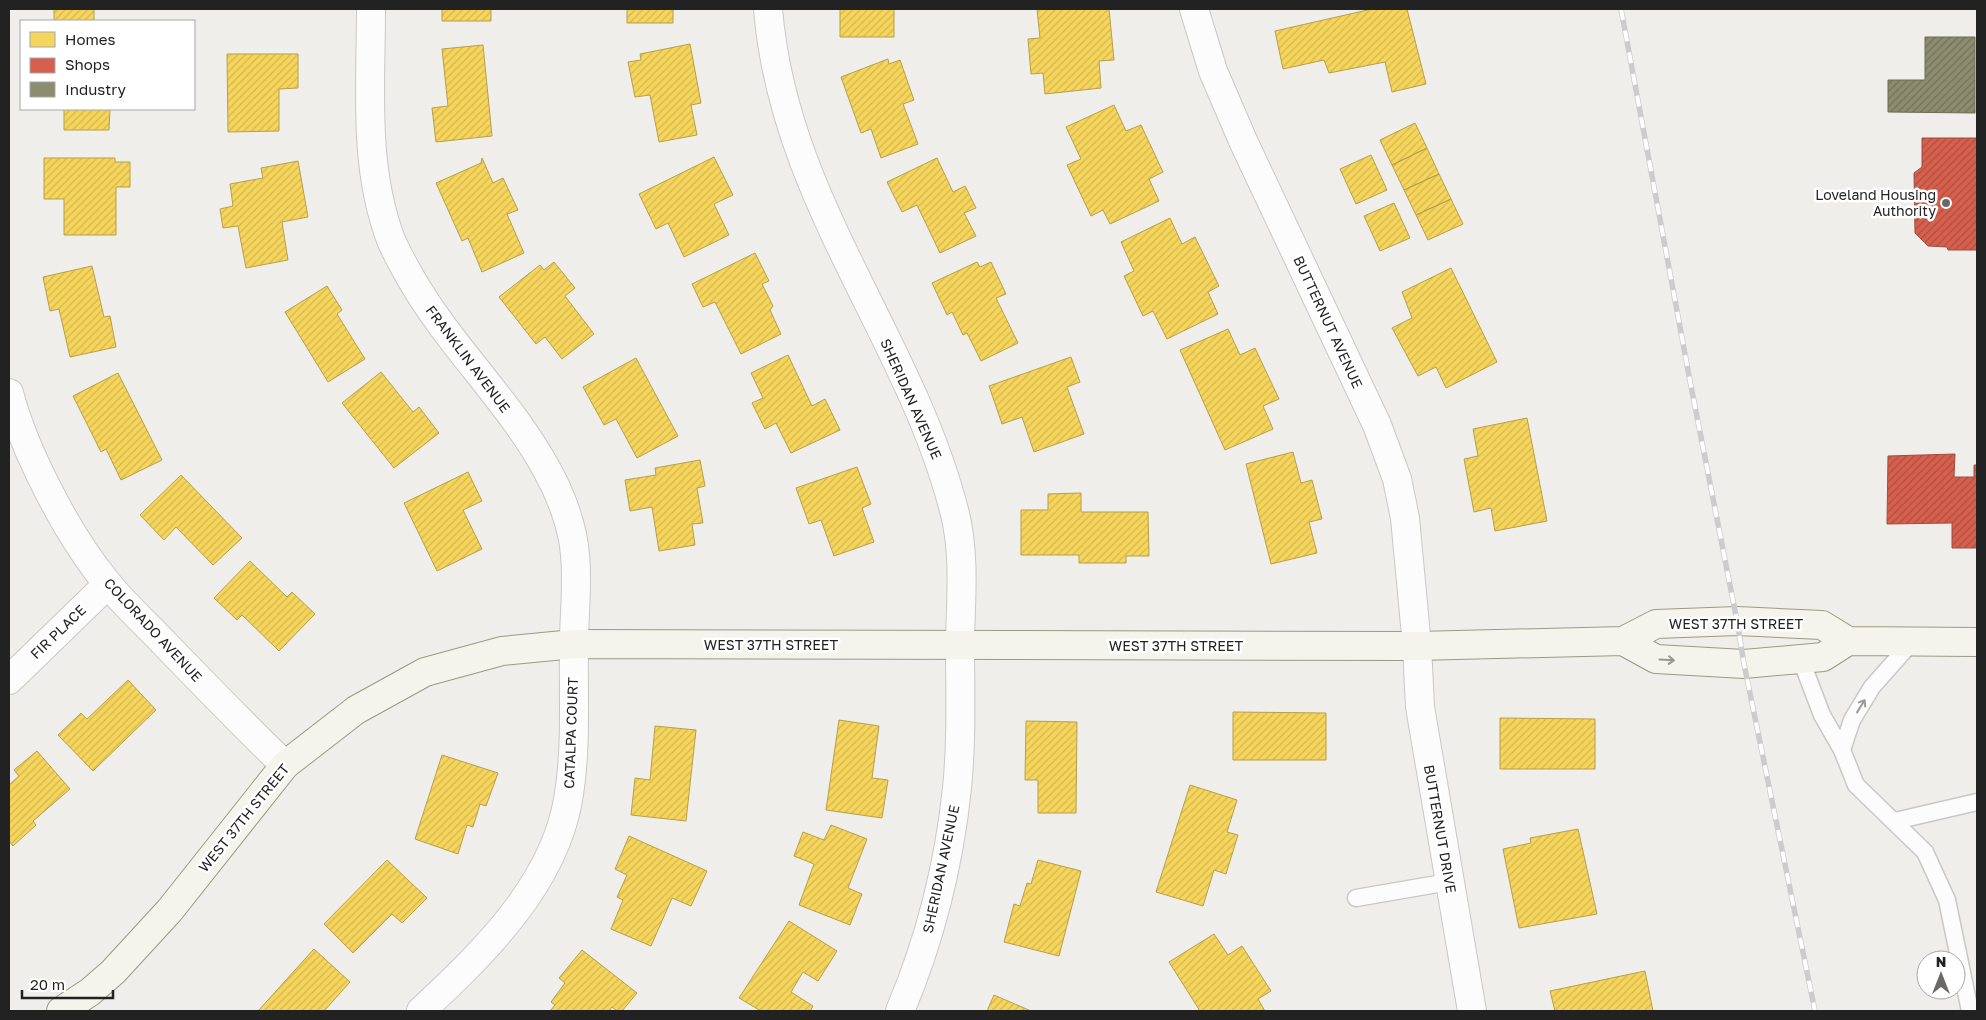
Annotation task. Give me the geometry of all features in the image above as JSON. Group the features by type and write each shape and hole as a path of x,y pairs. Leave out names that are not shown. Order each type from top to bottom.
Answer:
{"street":[{"name":"FRANKLIN AVENUE","path":"371,9 371,159 375,188 392,242 418,290 455,345 526,434 549,473 565,512 576,554 574,644"},
{"name":"SHERIDAN AVENUE","path":"768,9 770,37 782,97 796,140 827,222 913,396 940,462 956,517 961,571 961,707 957,785 952,832 934,914 918,968 900,1011"},
{"name":"BUTTERNUT AVENUE","path":"1194,9 1213,71 1240,134 1377,426 1397,479 1405,518 1418,646"},
{"name":"COLORADO AVENUE","path":"9,393 14,413 36,466 74,534 108,584 241,724 285,765"},
{"name":"FIR PLACE","path":"9,680 108,584"},
{"name":"WEST 37TH STREET","path":"61,1011 90,992 113,972 170,910 285,765 356,710 426,672 502,651 574,644 1418,646 1623,641 1656,624 1737,621 1822,625 1848,641 1911,643 1977,642"},
{"path":"1623,641 1656,659 1744,664 1823,657 1848,641"},
{"name":"CATALPA COURT","path":"421,1011 468,966 502,929 536,882 554,846 568,802 573,759 574,644"},
{"name":"BUTTERNUT DRIVE","path":"1418,646 1420,707 1448,882 1472,1011"}],"lane":[{"path":"1842,750 1852,720 1872,687 1911,643"},
{"path":"1801,660 1822,715 1842,750 1856,785 1925,852 1948,900 1970,1011"},
{"path":"1895,821 1977,802"},
{"path":"1356,898 1448,882"}],"building: Homes":[{"path":"54,9 94,9 94,20 54,20"},
{"path":"442,9 491,9 491,21 442,21"},
{"path":"627,9 673,9 673,23 627,23"},
{"path":"840,9 894,9 894,37 840,37"},
{"path":"1037,9 1109,9 1114,60 1099,61 1101,88 1045,94 1043,73 1031,74 1028,39 1040,38"},
{"path":"1372,9 1407,9 1426,84 1392,92 1385,62 1329,73 1324,60 1283,69 1275,31"},
{"path":"690,44 701,103 691,105 697,135 659,142 650,95 635,97 628,62 641,60 640,54"},
{"path":"483,45 492,136 436,142 432,108 448,106 442,49"},
{"path":"227,54 298,54 298,88 279,89 279,131 228,132"},
{"path":"888,59 889,64 900,60 914,100 903,104 918,144 881,158 871,129 861,133 841,77"},
{"path":"1114,105 1126,131 1141,125 1163,172 1149,179 1159,201 1110,224 1103,210 1091,216 1067,165 1081,159 1066,127"},
{"path":"64,110 110,110 109,130 64,130"},
{"path":"1415,123 1427,148 1392,165 1380,140"},
{"path":"1427,148 1439,174 1404,190 1392,165"},
{"path":"1371,155 1387,190 1356,204 1340,169"},
{"path":"714,157 733,195 714,204 729,235 684,257 668,223 656,229 639,194"},
{"path":"44,158 115,158 115,162 130,162 130,187 116,187 116,235 64,235 64,199 44,199"},
{"path":"482,158 493,183 503,178 518,210 507,214 524,253 482,272 468,238 462,241 436,183 481,163"},
{"path":"937,158 953,192 965,186 976,208 964,213 976,236 940,253 917,205 902,212 887,182"},
{"path":"298,161 308,217 282,222 288,260 246,268 238,226 223,228 220,209 233,206 230,184 263,178 261,168"},
{"path":"1439,174 1451,199 1416,215 1404,190"},
{"path":"1451,199 1463,224 1428,240 1416,215"},
{"path":"1394,203 1410,238 1380,251 1364,216"},
{"path":"1170,218 1182,244 1195,237 1219,286 1208,292 1218,314 1167,339 1153,311 1143,316 1124,276 1134,271 1121,242"},
{"path":"755,253 769,281 762,284 773,306 770,310 781,334 741,354 715,302 703,307 692,284"},
{"path":"554,262 575,288 565,296 594,334 562,359 545,337 536,344 499,297 540,265 544,270"},
{"path":"977,262 980,267 991,262 1006,294 996,298 1018,343 981,361 967,333 963,335 952,312 947,315 932,283"},
{"path":"92,266 104,317 110,316 116,347 70,357 59,309 50,311 43,277"},
{"path":"1451,268 1497,362 1446,388 1436,367 1418,376 1392,328 1412,318 1402,292"},
{"path":"327,286 342,310 337,314 365,359 328,382 285,312"},
{"path":"1228,329 1240,355 1255,348 1279,399 1263,406 1273,429 1225,450 1180,350"},
{"path":"788,355 812,406 825,399 840,430 791,453 776,423 765,429 752,403 763,398 751,373"},
{"path":"1071,357 1080,382 1067,387 1084,434 1034,452 1022,417 1002,424 989,386"},
{"path":"636,358 678,436 637,458 616,419 604,425 583,387"},
{"path":"381,372 413,412 419,407 439,433 394,468 342,403"},
{"path":"118,373 162,460 121,480 106,449 101,452 73,396"},
{"path":"1527,418 1547,521 1495,531 1491,508 1474,512 1464,459 1478,456 1473,429"},
{"path":"1293,452 1301,483 1312,480 1322,519 1309,522 1317,553 1271,564 1246,464"},
{"path":"700,460 705,486 697,488 703,523 692,524 695,545 659,551 652,507 630,511 625,480 656,475 655,468"},
{"path":"857,467 871,504 862,508 874,542 834,556 821,520 809,524 796,488"},
{"path":"468,472 482,501 463,510 482,549 437,571 404,503"},
{"path":"181,475 242,538 213,565 176,527 164,540 140,515"},
{"path":"1081,493 1081,512 1148,512 1149,556 1126,556 1126,563 1079,563 1079,555 1021,555 1021,510 1048,510 1048,494"},
{"path":"250,561 287,597 292,592 315,614 279,651 242,615 237,620 214,598"},
{"path":"128,680 156,710 93,771 58,735 81,713 87,719"},
{"path":"1233,712 1326,713 1326,760 1233,760"},
{"path":"1500,718 1595,719 1595,769 1500,769"},
{"path":"839,720 879,726 872,778 888,780 882,818 826,810"},
{"path":"1026,721 1077,722 1076,813 1038,813 1038,780 1025,780"},
{"path":"655,726 696,730 686,821 631,815 635,778 650,780"},
{"path":"37,751 70,789 33,821 36,825 13,846 9,841 9,785 19,776 14,770"},
{"path":"442,755 498,773 486,806 480,804 473,827 467,825 458,854 415,839"},
{"path":"1190,785 1237,800 1227,832 1238,835 1226,874 1214,870 1203,906 1156,892"},
{"path":"831,825 867,839 848,888 862,894 850,925 799,905 814,864 794,856 803,832 824,840"},
{"path":"1578,829 1597,914 1519,928 1503,849 1531,843 1530,838"},
{"path":"629,836 707,871 691,906 672,898 651,946 611,929 623,900 617,897 627,875 615,869"},
{"path":"387,860 427,898 402,923 392,914 353,953 324,924"},
{"path":"1038,860 1081,871 1059,956 1004,942 1014,904 1020,906 1027,883 1031,884"},
{"path":"789,921 837,951 818,981 803,972 791,992 813,1006 810,1011 761,1011 739,998"},
{"path":"1214,934 1228,955 1242,946 1271,991 1258,999 1265,1011 1200,1011 1169,962"},
{"path":"314,949 350,982 324,1011 258,1011"},
{"path":"582,950 637,993 622,1011 617,1011 612,1007 609,1011 550,1011 555,1005 551,1002 565,983 559,978"},
{"path":"1645,971 1653,1011 1555,1011 1550,991"},
{"path":"994,995 1031,1011 987,1011"}],"building: Shops":[{"name":"Loveland Housing Authority","path":"1922,138 1977,138 1977,250 1948,250 1947,247 1928,246 1915,233 1914,173 1922,167"},
{"path":"1955,454 1954,477 1974,477 1974,465 1977,465 1977,548 1952,548 1952,523 1887,524 1888,456"}],"building: Industry":[{"path":"1925,37 1975,37 1975,113 1888,112 1888,80 1925,80"}],"railway":[{"path":"1621,9 1744,664 1815,1011"}],"place":[{"name":"Loveland Housing Authority","path":"1946,203"}]}
